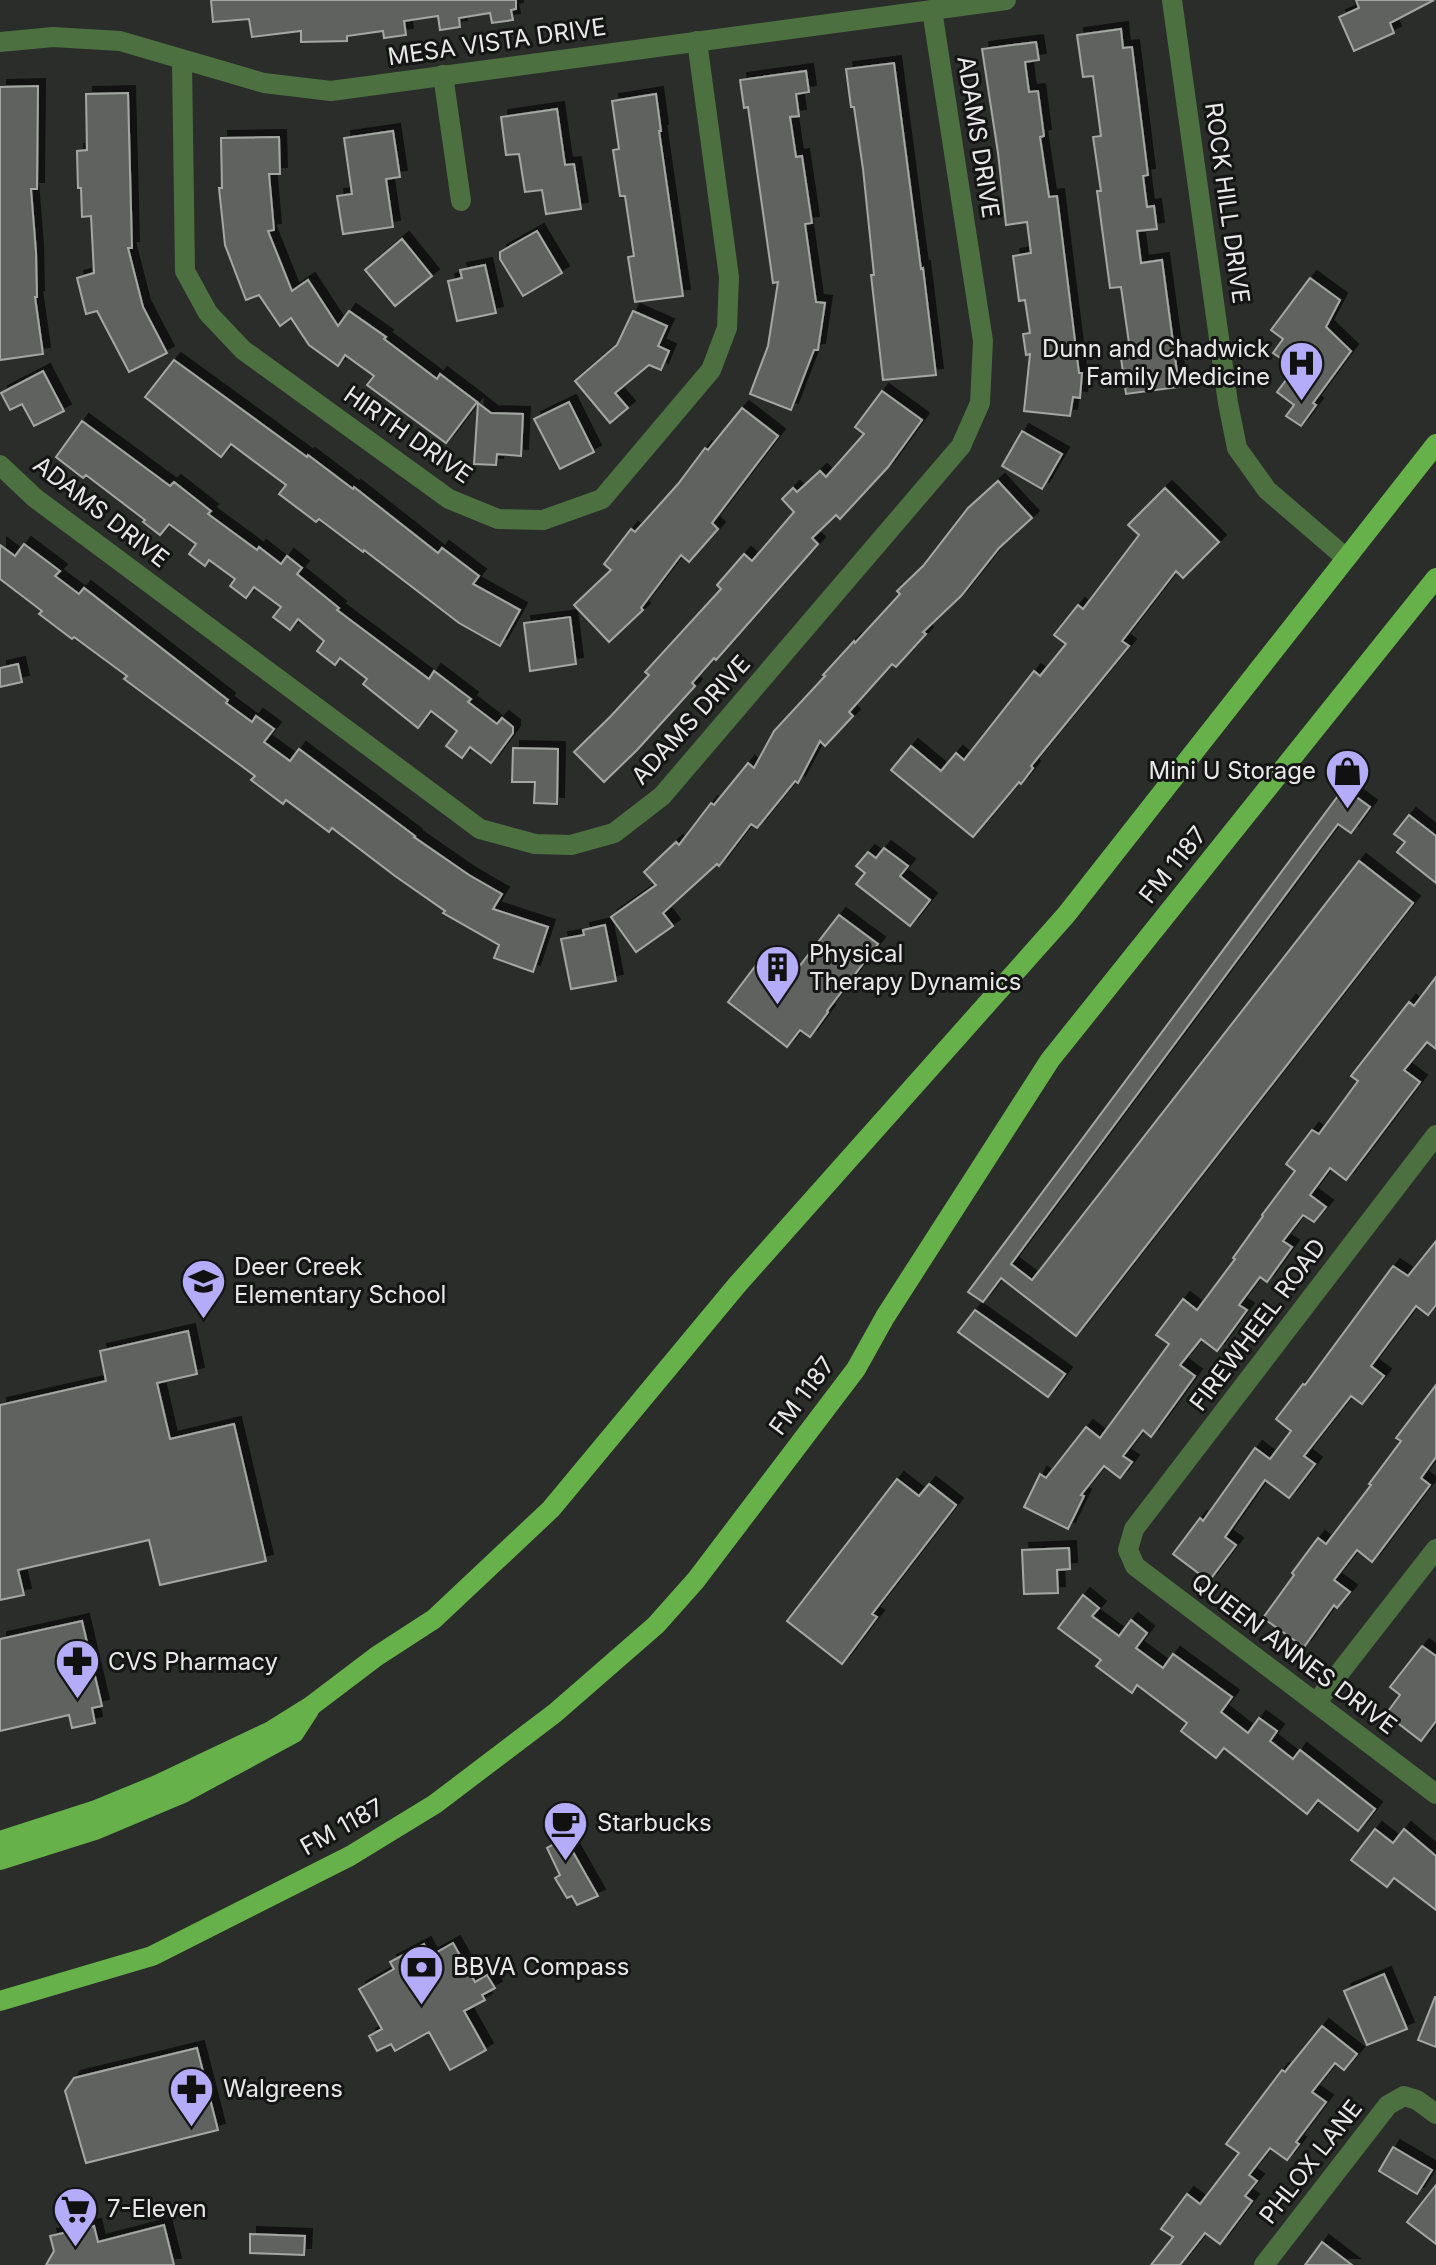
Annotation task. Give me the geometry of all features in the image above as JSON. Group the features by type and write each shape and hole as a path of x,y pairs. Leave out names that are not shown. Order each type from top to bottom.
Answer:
{"main road":[{"path":"0,1841 96,1810 271,1731 434,1619 551,1509 737,1285 1066,915 1436,444"},
{"name":"FM 1187","path":"4,1999 152,1956 350,1856 435,1804 555,1713 656,1625 696,1580 856,1369 885,1317 1050,1060 1436,578"},
{"path":"0,1860 95,1830 183,1793 294,1733 311,1706"},
{"path":"0,2015 135,1973 152,1956"}],"street":[{"name":"MESA VISTA DRIVE","path":"0,42 53,37 120,41 264,83 331,91 1006,0"},
{"name":"ROCK HILL DRIVE","path":"1172,0 1228,403 1237,448 1267,490 1346,558"},
{"name":"ADAMS DRIVE","path":"0,465 35,498 480,829 535,844 571,845 614,833 662,796 951,458 961,446 980,403 983,341 932,10"},
{"name":"HIRTH DRIVE","path":"182,61 185,271 208,313 243,350 449,499 498,519 543,520 602,499 711,370 727,328 729,277 697,41"},
{"path":"443,75 461,201"},
{"name":"FIREWHEEL ROAD","path":"1128,1550 1134,1529 1436,1135"},
{"path":"1316,1703 1436,1549"},
{"name":"QUEEN ANNES DRIVE","path":"1128,1550 1135,1566 1436,1794"},
{"name":"PHLOX LANE","path":"1264,2265 1388,2105 1404,2096 1417,2100 1436,2114"}],"building":[{"path":"211,0 516,0 516,9 511,10 513,20 492,23 490,13 459,18 460,27 440,30 438,16 404,21 406,35 384,38 383,31 347,36 347,41 301,42 301,31 252,37 249,19 213,22"},
{"path":"1356,0 1434,0 1390,23 1394,33 1354,51 1339,17 1359,8"},
{"path":"1121,29 1123,48 1132,47 1148,175 1143,176 1147,207 1154,206 1157,229 1137,231 1141,263 1162,260 1179,387 1126,394 1120,351 1130,350 1121,287 1110,288 1097,191 1101,191 1093,137 1101,136 1093,76 1083,77 1077,35"},
{"path":"1036,42 1039,60 1025,62 1029,92 1038,91 1044,136 1040,137 1049,197 1057,196 1079,373 1082,373 1080,398 1073,397 1070,416 1024,411 1030,354 1026,355 1023,334 1030,333 1025,300 1019,301 1013,256 1031,253 1027,222 1006,225 982,49"},
{"path":"894,63 936,375 883,380 863,169 846,69"},
{"path":"806,71 809,92 796,94 799,116 790,117 796,157 802,156 812,223 805,224 816,302 825,303 818,350 814,350 791,410 750,394 768,346 778,282 773,283 748,107 744,108 740,80"},
{"path":"38,86 37,189 31,189 36,252 35,297 43,354 0,360 0,87"},
{"path":"128,93 132,248 128,248 143,307 167,353 129,372 97,311 86,314 77,278 94,273 91,216 82,217 81,188 78,188 77,151 87,150 86,94"},
{"path":"656,94 683,296 635,302 628,257 634,256 625,196 620,196 613,150 619,149 612,101"},
{"path":"557,109 565,165 574,164 581,209 546,214 542,190 525,192 519,154 506,155 501,117"},
{"path":"393,131 400,177 386,179 393,227 343,234 337,196 352,194 344,138"},
{"path":"279,137 280,174 269,174 274,230 268,231 292,291 308,280 338,326 349,311 437,379 440,374 477,402 446,443 367,385 374,376 345,355 338,366 309,345 291,318 280,326 259,295 246,300 225,245 219,188 222,188 221,138"},
{"path":"537,231 562,273 523,296 500,259 500,252"},
{"path":"402,239 432,276 395,306 365,270"},
{"path":"485,265 496,313 457,321 448,281 462,278 460,270"},
{"path":"1310,278 1340,300 1326,327 1351,351 1313,403 1316,405 1301,426 1286,416 1294,405 1277,392 1295,368 1273,353 1283,339 1271,330"},
{"path":"633,311 667,326 658,346 669,351 661,370 649,365 615,393 628,408 610,423 575,381 617,345"},
{"path":"174,360 307,457 354,487 438,553 442,548 479,576 473,584 520,610 500,646 459,623 319,519 316,522 279,494 286,485 231,444 221,457 145,397"},
{"path":"43,371 64,411 34,426 22,404 10,410 1,393"},
{"path":"882,391 922,420 888,467 840,519 836,515 812,538 818,544 692,683 695,686 604,782 574,752 649,675 645,672 721,589 717,585 744,554 752,561 794,512 782,499 793,488 797,492 820,471 826,477 864,434 855,427"},
{"path":"569,402 594,452 560,469 534,419"},
{"path":"478,403 491,413 523,414 521,456 497,454 496,465 474,464"},
{"path":"742,408 778,436 712,523 718,529 689,562 681,555 641,608 643,610 609,642 574,605 611,570 604,564 631,529 635,532"},
{"path":"82,421 170,486 174,482 211,511 208,514 257,550 259,547 281,564 287,556 302,568 297,574 339,608 337,610 429,679 434,671 497,724 502,718 513,727 513,733 491,763 470,747 462,758 446,746 457,731 431,711 418,728 363,684 367,679 340,658 335,665 317,651 324,641 298,619 290,630 273,617 281,607 254,587 246,598 230,586 235,579 209,560 205,566 189,554 196,544 169,524 160,535 86,475 83,478 56,457"},
{"path":"1022,431 1062,454 1042,489 1002,466"},
{"path":"998,481 1032,518 999,548 961,596 923,632 926,634 896,667 892,664 849,712 853,716 825,746 820,741 798,783 795,781 757,828 751,824 719,866 717,864 663,913 673,926 636,952 611,917 656,885 644,872 676,842 679,845 711,803 714,805 748,763 754,768 774,731 900,594 897,591 923,566 968,508"},
{"path":"1165,488 1219,542 1183,578 1176,571 1122,641 1129,646 1031,766 1033,768 1021,784 1019,782 973,837 891,770 911,746 941,771 956,753 964,760 1034,671 1040,676 1066,644 1054,635 1078,605 1083,609 1139,535 1128,525"},
{"path":"24,544 60,571 55,576 79,594 84,588 228,700 226,703 252,722 256,716 274,729 264,742 290,761 299,749 414,837 502,894 493,909 548,927 533,972 494,958 499,945 443,913 445,911 332,828 329,832 286,800 283,804 251,780 255,776 124,679 127,676 39,614 42,611 0,579 0,545 15,556"},
{"path":"570,617 576,664 530,671 524,623"},
{"path":"18,664 22,682 0,687 0,668"},
{"path":"513,748 558,749 557,804 534,803 535,782 512,782"},
{"path":"1344,788 1370,807 1351,833 1338,824 1011,1264 1032,1280 1359,861 1413,903 1076,1336 1001,1278 983,1302 968,1292"},
{"path":"1409,815 1436,836 1436,883 1397,852 1405,842 1394,834"},
{"path":"884,848 908,866 900,876 930,900 910,926 856,884 865,873 856,866 868,852 876,858"},
{"path":"839,915 878,944 810,1037 800,1030 787,1047 728,1002 760,960 788,981"},
{"path":"605,925 616,981 571,989 561,939 584,935 583,930"},
{"path":"1436,977 1436,1049 1427,1042 1404,1070 1420,1082 1346,1180 1330,1168 1310,1195 1326,1207 1314,1222 1303,1215 1283,1241 1292,1247 1267,1282 1260,1277 1239,1305 1247,1310 1217,1351 1201,1339 1180,1365 1195,1376 1151,1437 1143,1430 1123,1456 1132,1462 1120,1478 1104,1466 1081,1495 1084,1496 1068,1529 1024,1507 1040,1474 1046,1478 1086,1427 1100,1438 1169,1344 1156,1335 1183,1299 1197,1310 1295,1171 1286,1164 1312,1130 1319,1134 1358,1081 1351,1076 1409,1002 1414,1006"},
{"path":"1436,1241 1436,1305 1428,1315 1416,1306 1371,1366 1384,1376 1362,1404 1351,1396 1304,1456 1315,1464 1289,1498 1265,1480 1225,1537 1236,1545 1209,1581 1173,1554 1200,1518 1203,1521 1255,1448 1270,1459 1291,1431 1276,1419 1393,1266 1408,1276"},
{"path":"975,1310 1065,1374 1048,1397 958,1332"},
{"path":"188,1331 197,1374 157,1383 170,1439 234,1424 266,1561 160,1585 149,1540 18,1570 24,1595 0,1600 0,1405 106,1381 100,1351"},
{"path":"1436,1385 1436,1457 1421,1478 1430,1485 1372,1562 1357,1550 1334,1580 1350,1592 1337,1608 1334,1605 1304,1647 1263,1618 1318,1538 1326,1544 1371,1485 1401,1441 1396,1438"},
{"path":"897,1479 919,1496 929,1484 956,1505 872,1614 877,1617 842,1664 787,1621"},
{"path":"1069,1548 1070,1569 1057,1570 1058,1593 1024,1594 1022,1550"},
{"path":"1083,1595 1099,1608 1092,1616 1119,1636 1131,1620 1147,1633 1136,1648 1163,1668 1173,1654 1232,1697 1221,1712 1248,1733 1259,1718 1277,1731 1270,1741 1293,1759 1300,1750 1375,1809 1358,1831 1318,1800 1307,1814 1224,1748 1216,1758 1181,1731 1187,1723 1137,1685 1132,1693 1096,1666 1101,1660 1058,1628"},
{"name":"CVS Pharmacy","path":"82,1621 102,1706 92,1708 95,1723 72,1728 69,1715 0,1731 0,1639"},
{"path":"1422,1646 1436,1656 1436,1721 1421,1741 1386,1714 1400,1695 1390,1687"},
{"path":"1375,1829 1393,1843 1404,1829 1436,1856 1436,1910 1394,1878 1387,1887 1351,1860"},
{"name":"Starbucks","path":"565,1838 598,1896 577,1905 572,1896 567,1898 555,1878 560,1875 547,1848"},
{"name":"BBVA Compass","path":"453,1943 475,1982 487,1975 495,1988 482,1995 485,2000 464,2011 486,2050 450,2070 429,2032 395,2051 391,2044 377,2051 369,2036 382,2029 359,1989 394,1969 390,1962 424,1944 430,1956"},
{"path":"1384,1974 1407,2029 1367,2045 1344,1991"},
{"path":"1436,1997 1436,2047 1418,2040"},
{"path":"1322,2026 1357,2054 1344,2070 1335,2063 1312,2092 1326,2102 1296,2142 1299,2144 1287,2160 1270,2148 1249,2175 1257,2181 1245,2196 1252,2201 1220,2244 1205,2233 1180,2265 1151,2265 1173,2237 1161,2229 1187,2194 1200,2204 1239,2153 1226,2144 1282,2070 1285,2072"},
{"name":"Walgreens","path":"197,2048 218,2130 86,2163 65,2091 74,2078"},
{"path":"1393,2147 1432,2170 1417,2194 1379,2171"},
{"path":"1436,2185 1436,2244 1407,2222"},
{"path":"164,2225 174,2265 46,2265 54,2251 50,2236 94,2226 98,2242"},
{"path":"250,2234 305,2236 304,2255 250,2253"},
{"path":"1322,2242 1352,2265 1305,2265"}],"place":[{"name":"Dunn and Chadwick Family Medicine","path":"1301,402"},
{"name":"Mini U Storage","path":"1347,810"},
{"name":"Physical Therapy Dynamics","path":"778,1007"},
{"name":"Deer Creek Elementary School","path":"203,1320"},
{"name":"CVS Pharmacy","path":"77,1701"},
{"name":"Starbucks","path":"566,1862"},
{"name":"BBVA Compass","path":"422,2006"},
{"name":"Walgreens","path":"192,2128"},
{"name":"7-Eleven","path":"76,2248"}]}
